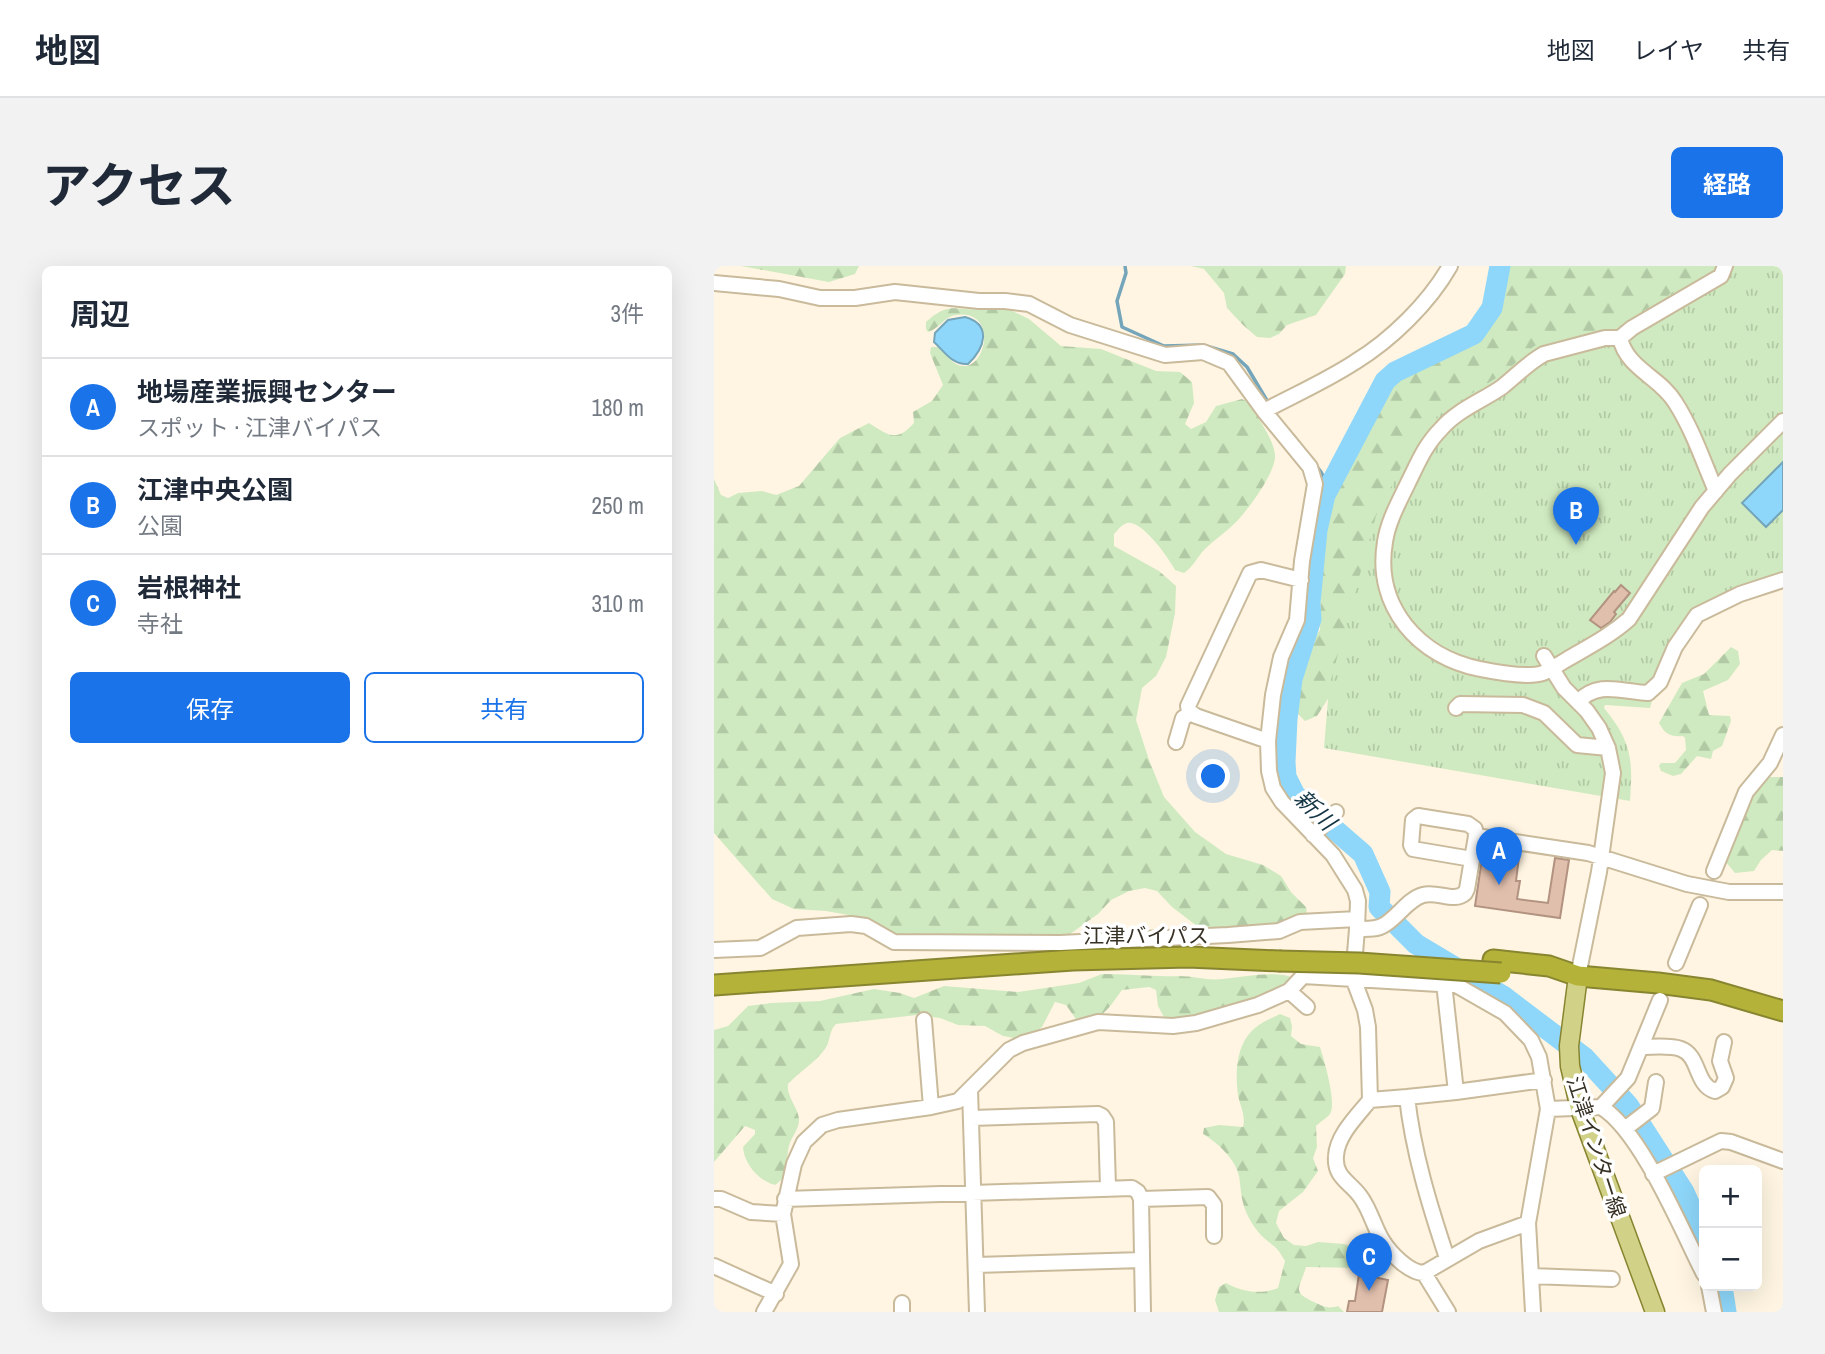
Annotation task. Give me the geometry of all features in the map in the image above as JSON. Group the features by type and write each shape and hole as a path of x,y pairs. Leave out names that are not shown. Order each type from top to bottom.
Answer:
{"highway":[{"name":"江津バイパス","path":"714,985 1047,961 1279,955 1359,963 1497,966 1551,978 1578,976 1658,983 1710,990 1783,1011"},
{"path":"714,979 754,984"},
{"path":"714,992 754,984"}],"main road":[{"name":"江津インター線","path":"1578,976 1570,1031 1570,1066 1580,1110 1655,1312"}],"street":[{"path":"1264,411 1356,362 1415,312 1450,266"},
{"path":"1725,266 1721,276 1620,338 1605,338 1544,354 1503,386 1449,421 1419,458 1392,516 1385,543 1384,568 1393,604 1411,633 1424,646 1457,663 1488,671 1541,674 1548,662 1615,631 1629,619 1702,507 1783,421"},
{"path":"714,283 779,289 820,298 855,298 895,292 1029,304 1070,325 1165,355 1203,352 1229,363 1310,467 1315,484 1297,620 1281,657 1268,741 1269,771 1276,794 1317,831 1350,879 1358,901 1353,978 1366,1010 1370,1100 1340,1140 1335,1157 1336,1167 1343,1180 1361,1196 1382,1241 1414,1271 1424,1273 1479,1241 1528,1223"},
{"path":"1620,338 1624,351 1636,365 1675,401 1693,435 1716,491"},
{"path":"1191,713 1189,704 1250,573 1261,570 1301,580"},
{"path":"1578,702 1584,695 1599,687 1648,693 1660,682 1675,647 1697,615 1740,594 1783,580"},
{"path":"1548,662 1564,688 1599,728 1608,748 1613,773 1601,857 1578,976"},
{"path":"1456,708 1460,704 1523,705 1544,713 1577,745 1608,748"},
{"path":"1191,713 1268,741"},
{"path":"1176,742 1183,718 1191,713"},
{"path":"1714,871 1746,792 1770,764 1783,735"},
{"path":"1317,831 1334,814"},
{"path":"714,950 760,948 797,928 851,924 866,926 894,942 1060,943 1228,935 1279,931 1300,922 1357,924 1375,928 1385,925 1420,895 1434,894 1455,898 1463,896 1467,889 1476,836 1475,829 1468,824 1418,816 1413,820 1413,849 1472,859"},
{"path":"1476,836 1601,857 1687,884 1729,892 1783,892"},
{"path":"1676,963 1700,905"},
{"path":"764,1312 791,1264 783,1214 785,1199 799,1150 815,1129 838,1120 958,1101 1009,1050 1023,1043 1098,1022 1173,1026 1196,1023 1258,1005 1289,991 1303,976 1456,985 1505,1013 1531,1040 1539,1057 1548,1109 1528,1223 1533,1312"},
{"path":"1444,983 1455,1092"},
{"path":"1289,991 1307,1007"},
{"path":"1548,1109 1580,1110 1604,1105 1632,1072 1660,1000"},
{"path":"924,1020 931,1107"},
{"path":"1642,1047 1682,1049 1693,1059 1703,1084 1715,1091 1722,1087 1726,1078 1720,1061 1724,1042"},
{"path":"1370,1100 1544,1080"},
{"path":"1627,1127 1654,1104 1657,1082"},
{"path":"970,1090 977,1312"},
{"path":"1407,1097 1415,1145 1447,1258"},
{"path":"1604,1105 1627,1127 1655,1173 1699,1264"},
{"path":"972,1118 1102,1116 1106,1122 1108,1187"},
{"path":"1655,1173 1716,1143 1726,1141 1783,1161"},
{"path":"785,1199 1132,1188 1138,1192 1141,1199 1143,1312"},
{"path":"1141,1199 1208,1197 1214,1205 1214,1236"},
{"path":"714,1199 721,1199 751,1212 783,1214"},
{"path":"976,1265 1142,1260"},
{"path":"714,1266 776,1294"},
{"path":"1424,1273 1447,1312"},
{"path":"1531,1276 1612,1279"},
{"path":"1710,1291 1714,1312"}],"green space":[{"path":"741,266 859,266 855,274 829,282"},
{"path":"1191,266 1346,266 1345,274 1316,315 1287,325 1279,334 1270,338 1257,337 1243,325 1227,308 1224,293 1204,269"},
{"path":"1505,266 1727,266 1333,691 1317,716 1305,721 1294,710 1294,692 1308,648 1320,630 1322,540 1327,505 1385,390 1404,373 1463,346 1480,335 1493,320 1502,298"},
{"path":"1713,266 1783,266 1783,585 1710,611 1698,621 1653,697 1650,708 1605,705 1604,708 1620,731 1629,752 1630,801 1324,748 1329,687 1376,516 1412,446 1439,414 1504,373 1534,346 1623,324"},
{"path":"989,306 1006,308 1029,319 1061,346 1101,349 1156,371 1180,372 1192,382 1194,403 1185,424 1191,429 1206,422 1216,406 1242,399 1254,405 1271,442 1274,462 1260,491 1234,524 1205,549 1184,573 1175,570 1154,540 1133,524 1125,524 1114,534 1114,546 1159,571 1176,586 1175,613 1166,657 1156,676 1142,688 1136,720 1164,797 1195,832 1226,854 1263,865 1281,876 1291,892 1306,907 1307,913 1275,926 1217,930 1197,926 1172,907 1157,891 1145,888 1129,891 1111,900 1098,914 1066,937 898,935 854,916 794,909 772,899 714,833 714,479 721,495 728,498 738,493 762,491 776,495 799,486 840,438 869,423 887,434 902,433 914,423 913,412 932,401 943,385 930,353 931,347 938,347 952,361 963,366 978,358 982,349 983,329 978,320 969,315 951,316 928,332 926,322 935,314 951,308 981,309"},
{"path":"1731,647 1738,651 1740,664 1728,680 1703,691 1709,715 1730,716 1731,721 1722,746 1713,751 1711,759 1697,756 1681,774 1673,776 1661,771 1661,763 1675,763 1686,750 1683,736 1668,734 1659,723 1682,683 1704,674"},
{"path":"1770,777 1783,777 1783,851 1772,850 1754,871 1735,873 1725,861 1756,790"},
{"path":"1102,974 1217,979 1269,974 1293,978 1262,997 1193,1021 1165,1019 1158,1006 1156,990 1149,987 1122,990 1104,1012 1086,1021 1078,1022 1066,1005 1055,1002 1042,1027 1032,1035 1020,1039 1003,1036 985,1026 958,1025 940,1018 917,1015 836,1024 821,1054 788,1084 799,1120 780,1181 775,1185 769,1183 758,1176 749,1165 743,1147 755,1134 755,1130 745,1126 714,1162 714,1030 728,1026 748,1006 820,1001 874,989 914,998 944,986 1018,992 1079,983"},
{"path":"1280,1014 1290,1018 1291,1036 1301,1044 1320,1047 1329,1081 1332,1108 1330,1114 1316,1126 1317,1147 1313,1158 1318,1171 1303,1192 1279,1211 1276,1223 1284,1238 1294,1245 1306,1246 1318,1242 1344,1244 1358,1249 1361,1268 1306,1267 1299,1286 1300,1293 1308,1299 1322,1306 1338,1306 1344,1312 1219,1312 1215,1300 1219,1287 1226,1283 1252,1292 1278,1288 1285,1261 1248,1217 1234,1164 1220,1147 1203,1134 1204,1128 1219,1125 1243,1127 1237,1077 1240,1050 1255,1028"}],"water":[{"path":"965,317 980,326 983,338 974,358 968,364 962,364 945,354 934,342 935,333 948,320"},
{"path":"1783,462 1783,510 1766,527 1742,503"}],"building":[{"path":"1621,585 1630,593 1614,612 1616,614 1610,622 1601,628 1590,620"},
{"path":"1483,852 1519,857 1516,881 1520,881 1517,899 1548,903 1555,858 1569,860 1560,918 1475,906"},
{"path":"1359,1274 1388,1280 1382,1312 1347,1312 1349,1301 1355,1301"}],"waterway":[{"path":"1125,266 1126,273 1117,301 1122,327 1164,346 1203,345 1233,354 1247,367 1269,404"},
{"name":"新川","path":"1500,266 1492,308 1474,334 1395,372 1385,381 1325,495 1317,530 1311,619 1292,679 1287,719 1286,777 1295,795 1363,854 1380,892 1379,907 1416,944 1503,996 1585,1058 1628,1105 1684,1192 1700,1228"},
{"path":"1293,435 1327,483 1325,495"},
{"name":"新川","path":"1723,1291 1726,1312"}],"place":[{"name":"江津中央公園","path":"1576,545"},
{"name":"地場産業振興センター","path":"1499,885"},
{"name":"岩根神社","path":"1369,1291"}]}
